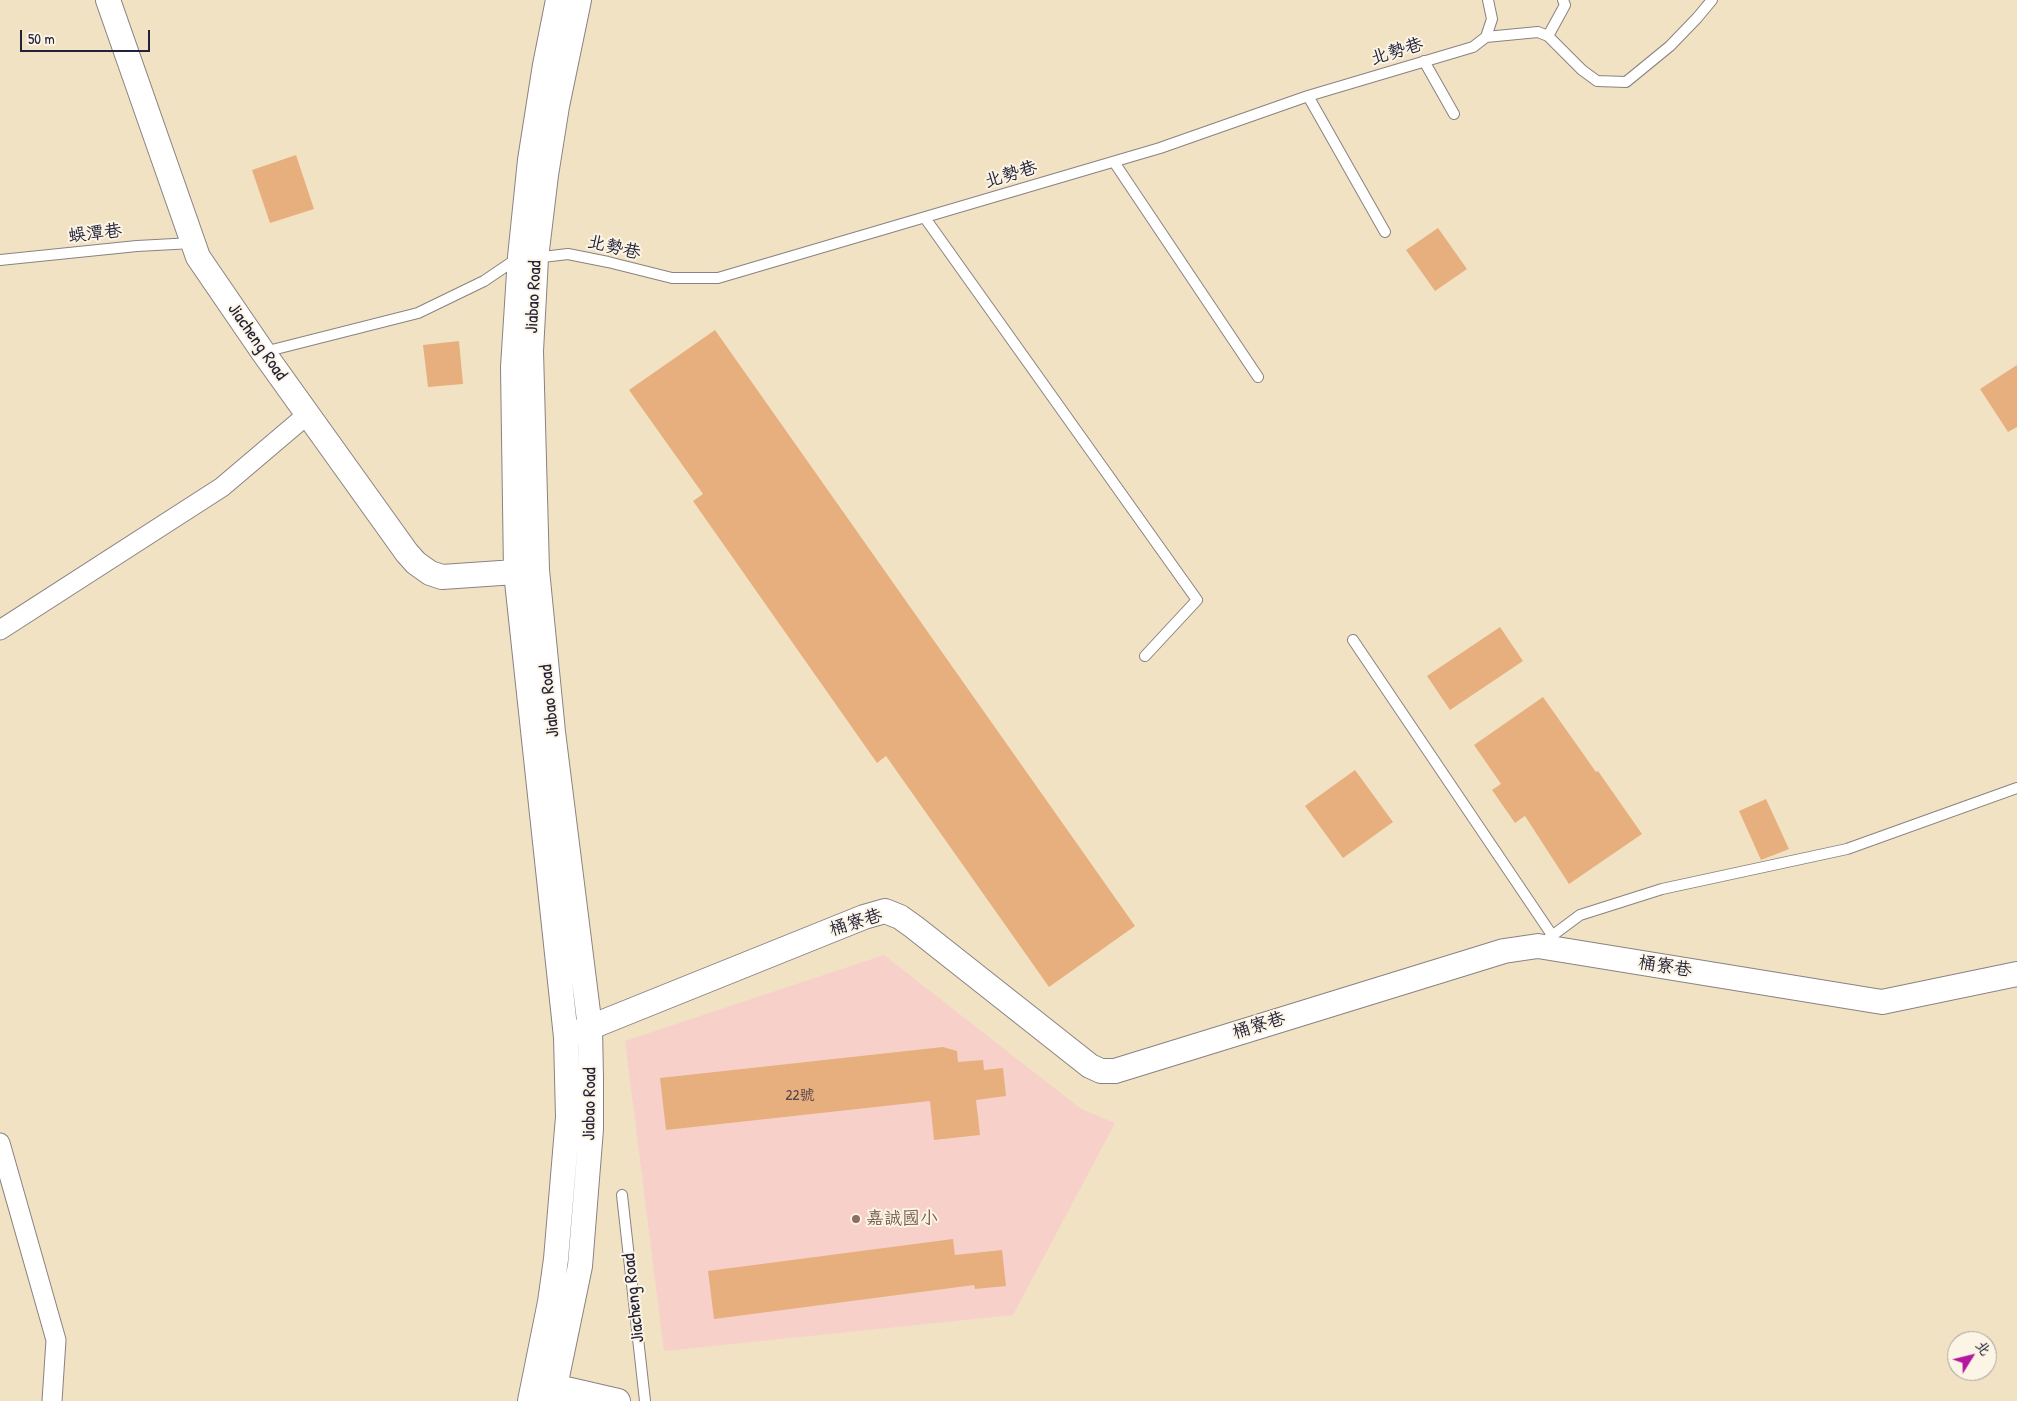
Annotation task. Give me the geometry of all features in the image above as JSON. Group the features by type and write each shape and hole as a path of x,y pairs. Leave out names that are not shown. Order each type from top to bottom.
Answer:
{"street":[{"name":"Jiacheng Road","path":"108,0 198,257 263,352 407,553 416,563 430,573 442,577 526,571"},
{"name":"Jiabao Road","path":"528,257 530,160 545,65 558,0"},
{"name":"Jiabao Road","path":"543,1393 568,1117 566,1037 551,888 531,726 526,571 513,367 528,257 546,175 555,115 579,0"},
{"path":"0,630 222,487 308,414"},
{"name":"Jiabao Road","path":"526,571 553,732 590,1028 591,1129 580,1266 543,1393"},
{"name":"桶寮巷","path":"566,1037 864,917 885,911 900,917 914,927 1090,1066 1101,1071 1115,1071 1504,951 1545,941 1882,1002 2017,974"},
{"path":"0,1143 56,1340 52,1401"},
{"path":"543,1393 618,1401"}],"lane":[{"path":"1486,38 1492,19 1488,0"},
{"path":"1563,0 1566,5 1548,36 1582,70 1597,81 1626,82 1670,46 1712,0"},
{"name":"北勢巷","path":"528,257 568,254 672,278 718,278 1160,148 1308,96 1473,47 1486,38 1538,32 1548,36"},
{"path":"1424,61 1454,114"},
{"path":"1308,96 1385,232"},
{"path":"1114,162 1258,378"},
{"path":"925,218 1197,600 1145,656"},
{"name":"蜈潭巷","path":"0,260 137,246 193,243"},
{"path":"263,352 418,313 528,257"},
{"path":"1353,640 1545,941 1580,915 1653,892 1847,849 2017,788"},
{"name":"Jiacheng Road","path":"622,1195 645,1401"}],"shaded area":[{"name":"嘉誠國小","path":"884,955 1081,1109 1115,1123 1013,1315 664,1351 625,1041"}],"building":[{"path":"296,155 314,209 270,223 252,170"},
{"path":"1438,228 1467,269 1435,291 1406,250"},
{"path":"715,330 1135,926 1049,987 886,756 877,763 693,501 703,494 629,390"},
{"path":"459,341 463,384 428,387 423,345"},
{"path":"2017,365 2017,427 2008,432 1980,389"},
{"path":"1500,627 1523,661 1450,710 1427,676"},
{"path":"1543,697 1642,834 1569,884 1525,816 1515,823 1492,790 1501,784 1474,745"},
{"path":"1355,770 1393,822 1343,858 1305,806"},
{"path":"1766,799 1789,849 1761,860 1739,811"},
{"path":"943,1047 957,1051 958,1062 983,1060 984,1070 1003,1068 1006,1096 976,1100 980,1135 934,1140 930,1101 666,1130 660,1078"},
{"path":"953,1239 955,1255 1002,1250 1006,1286 975,1289 974,1285 714,1319 708,1271"}],"place":[{"name":"嘉誠國小","path":"856,1219"}]}
